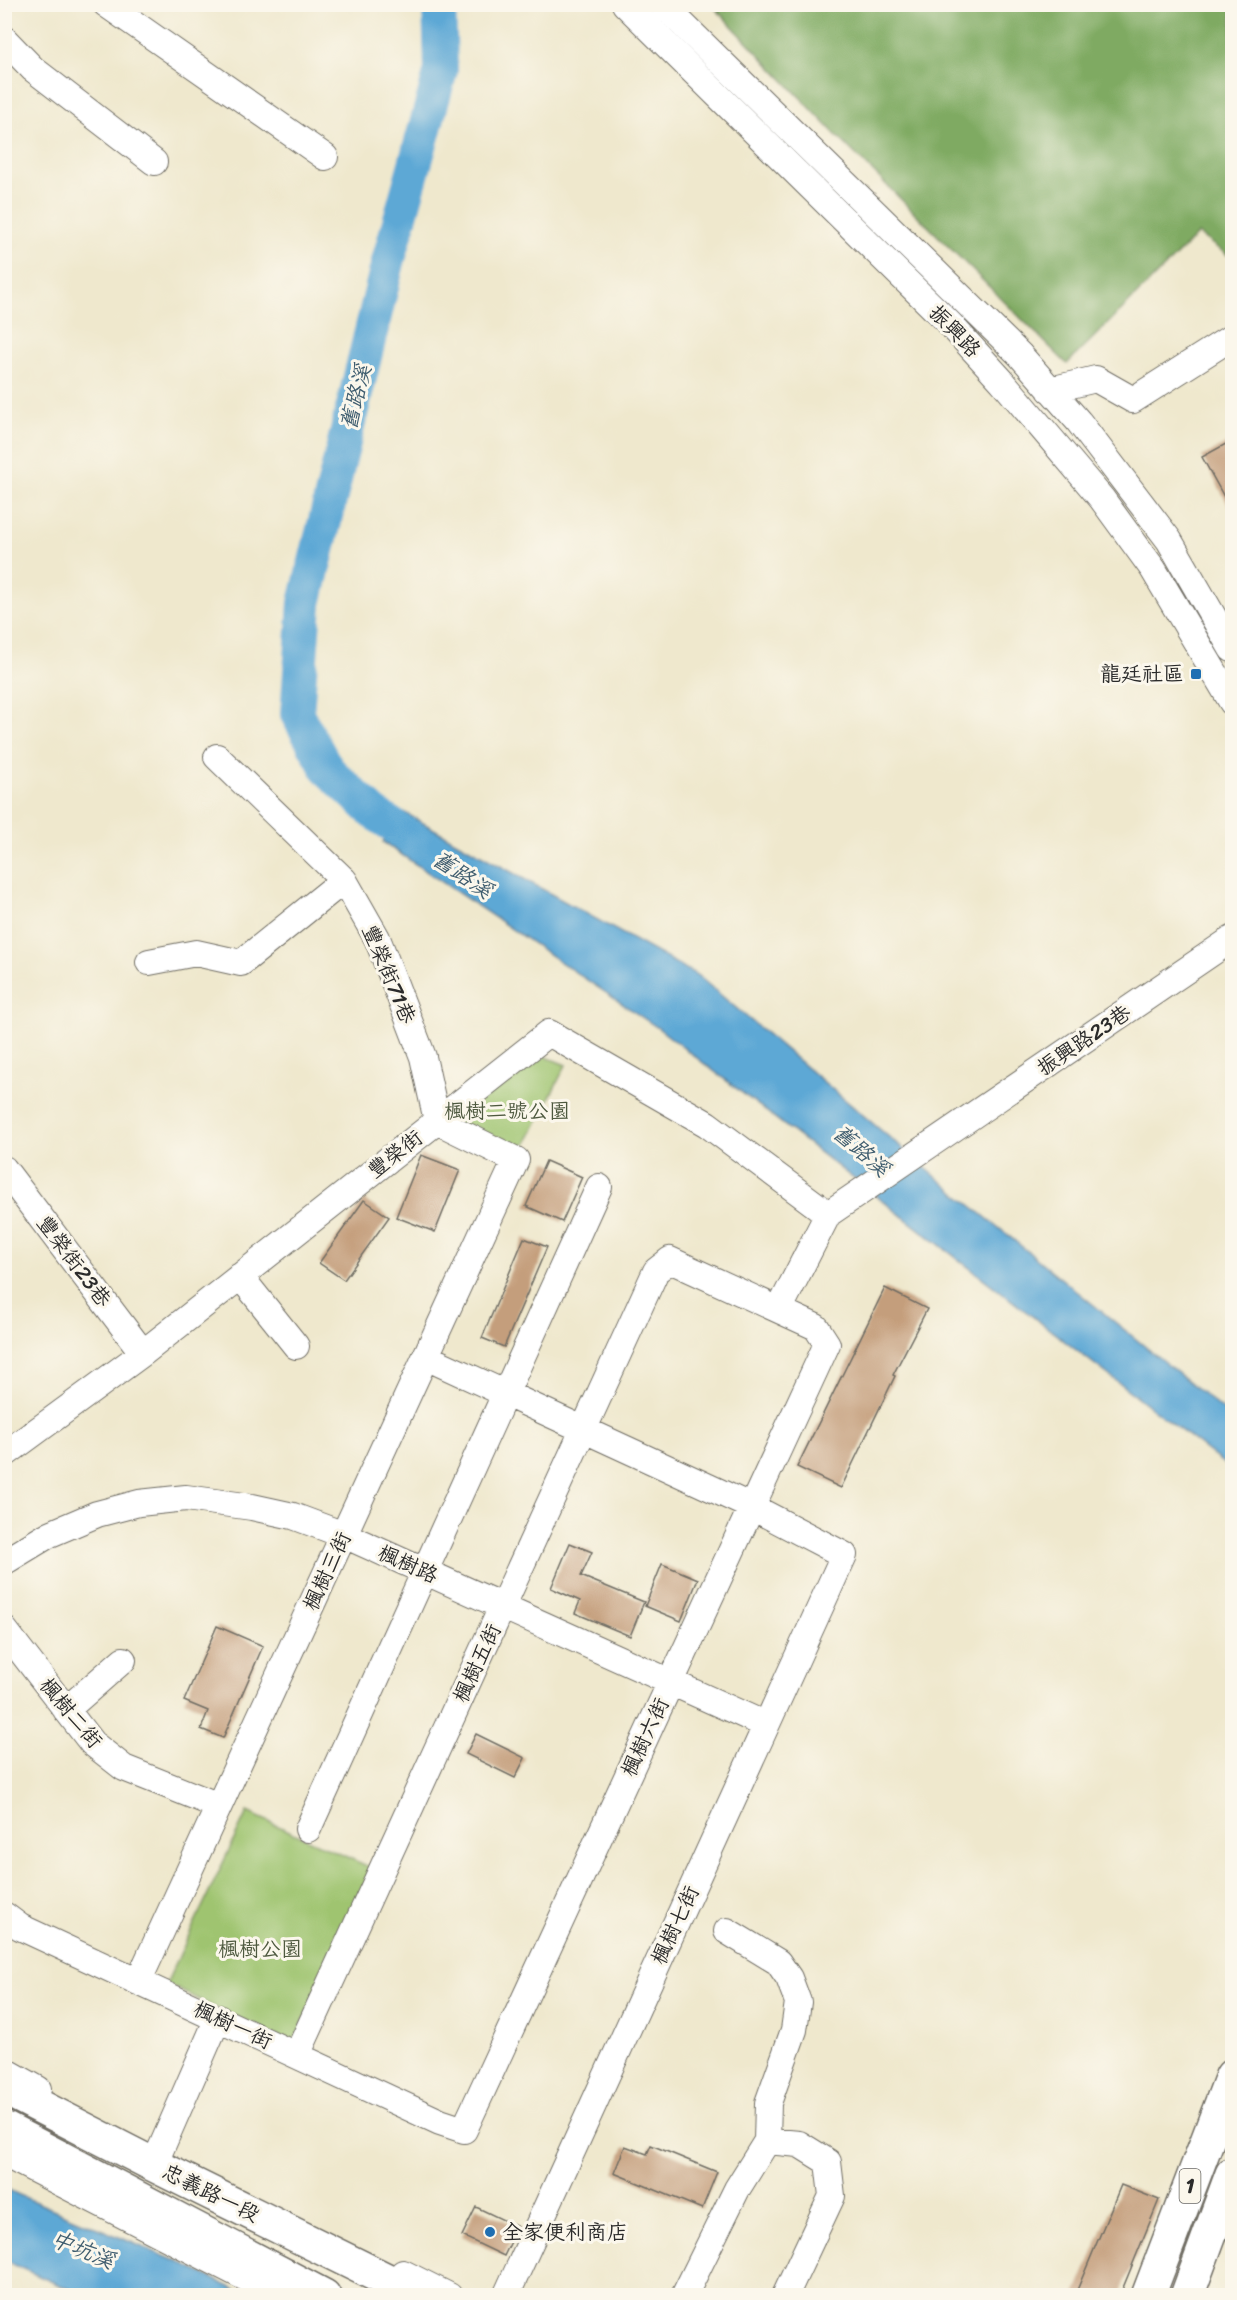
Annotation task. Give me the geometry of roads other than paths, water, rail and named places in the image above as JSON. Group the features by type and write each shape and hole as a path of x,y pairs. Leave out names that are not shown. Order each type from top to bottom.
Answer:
{"main road":[{"name":"1","path":"1148,2295 1233,2076"},
{"name":"忠義路一段","path":"4,2088 148,2162 419,2295"},
{"name":"忠義路一段","path":"4,2128 324,2295"},
{"name":"1","path":"1187,2295 1233,2175"}],"street":[{"path":"106,4 325,157"},
{"name":"振興路","path":"625,4 950,324 1002,381 1102,499 1153,569 1233,702"},
{"name":"振興路","path":"662,4 1020,355 1079,422 1169,540 1233,649"},
{"path":"4,39 33,69 154,162"},
{"path":"1050,390 1096,380 1134,400 1233,338"},
{"name":"豐榮街71巷","path":"217,757 344,880 377,938 423,1057 436,1121"},
{"path":"149,962 196,953 242,963 344,880"},
{"name":"振興路23巷","path":"828,1214 1233,939"},
{"name":"豐榮街","path":"4,1455 143,1353 549,1033 707,1124 828,1214"},
{"name":"楓樹三街","path":"138,1982 516,1160 436,1121"},
{"name":"豐榮街23巷","path":"4,1168 143,1353"},
{"path":"308,1829 599,1187"},
{"path":"779,1310 828,1214"},
{"name":"楓樹五街","path":"297,2055 656,1271 670,1260 779,1310"},
{"path":"240,1276 296,1346"},
{"name":"楓樹六街","path":"464,2130 827,1344 816,1327 779,1310"},
{"path":"426,1357 752,1507"},
{"name":"楓樹路","path":"4,1562 50,1534 97,1514 139,1503 186,1498 252,1507 293,1516 344,1535 766,1725"},
{"name":"楓樹七街","path":"506,2295 844,1555 752,1507"},
{"name":"楓樹二街","path":"4,1629 92,1743 124,1768 219,1806"},
{"path":"66,1710 123,1660"},
{"name":"楓樹一街","path":"4,1915 20,1927 440,2122 464,2130"},
{"path":"684,2295 737,2189 767,2141 768,2103 794,2030 798,2002 789,1978 778,1962 727,1931"},
{"path":"160,2151 218,2018"},
{"name":"忠義路一段","path":"4,2070 63,2102 449,2295"},
{"path":"767,2141 799,2144 828,2162 832,2196 785,2295"},
{"path":"4,2154 282,2295"}],"water":[{"path":"405,813 697,975 947,1186 1232,1417 1232,1470 658,1028 383,842"},
{"name":"中坑溪","path":"5,2189 183,2264 246,2295 82,2295 5,2261"}],"waterway":[{"name":"舊路溪","path":"433,852 374,813 328,770 297,714 305,603 388,262 441,70 439,4"}],"place":[{"name":"龍廷社區","path":"1196,674"},
{"name":"全家便利商店","path":"490,2232"}],"park label":[{"name":"楓樹二號公園","path":"507,1111"},
{"name":"楓樹公園","path":"260,1949"}]}
